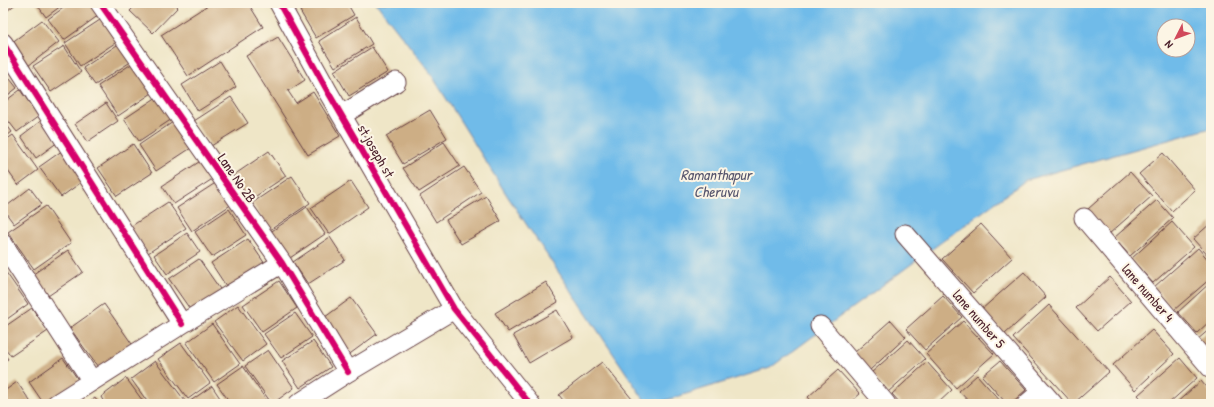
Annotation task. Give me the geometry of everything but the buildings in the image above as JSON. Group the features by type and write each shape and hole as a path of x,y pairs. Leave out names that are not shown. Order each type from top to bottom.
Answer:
{"street":[{"name":"Lane No 2B","path":"100,3 282,263 348,372"},
{"name":"st joseph st","path":"279,3 454,309 530,404"},
{"path":"3,43 182,324"},
{"path":"342,115 396,82"},
{"name":"lane number 4","path":"1084,218 1211,368"},
{"name":"lane number 5","path":"905,234 1047,398"},
{"path":"3,244 92,381"},
{"path":"56,404 282,263"},
{"path":"298,404 348,372 454,309"},
{"path":"820,326 886,404"},
{"path":"1027,404 1047,398"}],"water":[{"name":"Ramanthapur Cheruvu","path":"376,3 1211,3 1211,128 1026,180 770,368 654,404 647,404 508,197 429,71"}],"cycle path":[{"path":"100,3 282,263 348,372"},
{"path":"279,3 328,92 454,309 530,404"},
{"path":"3,43 182,324"}]}
